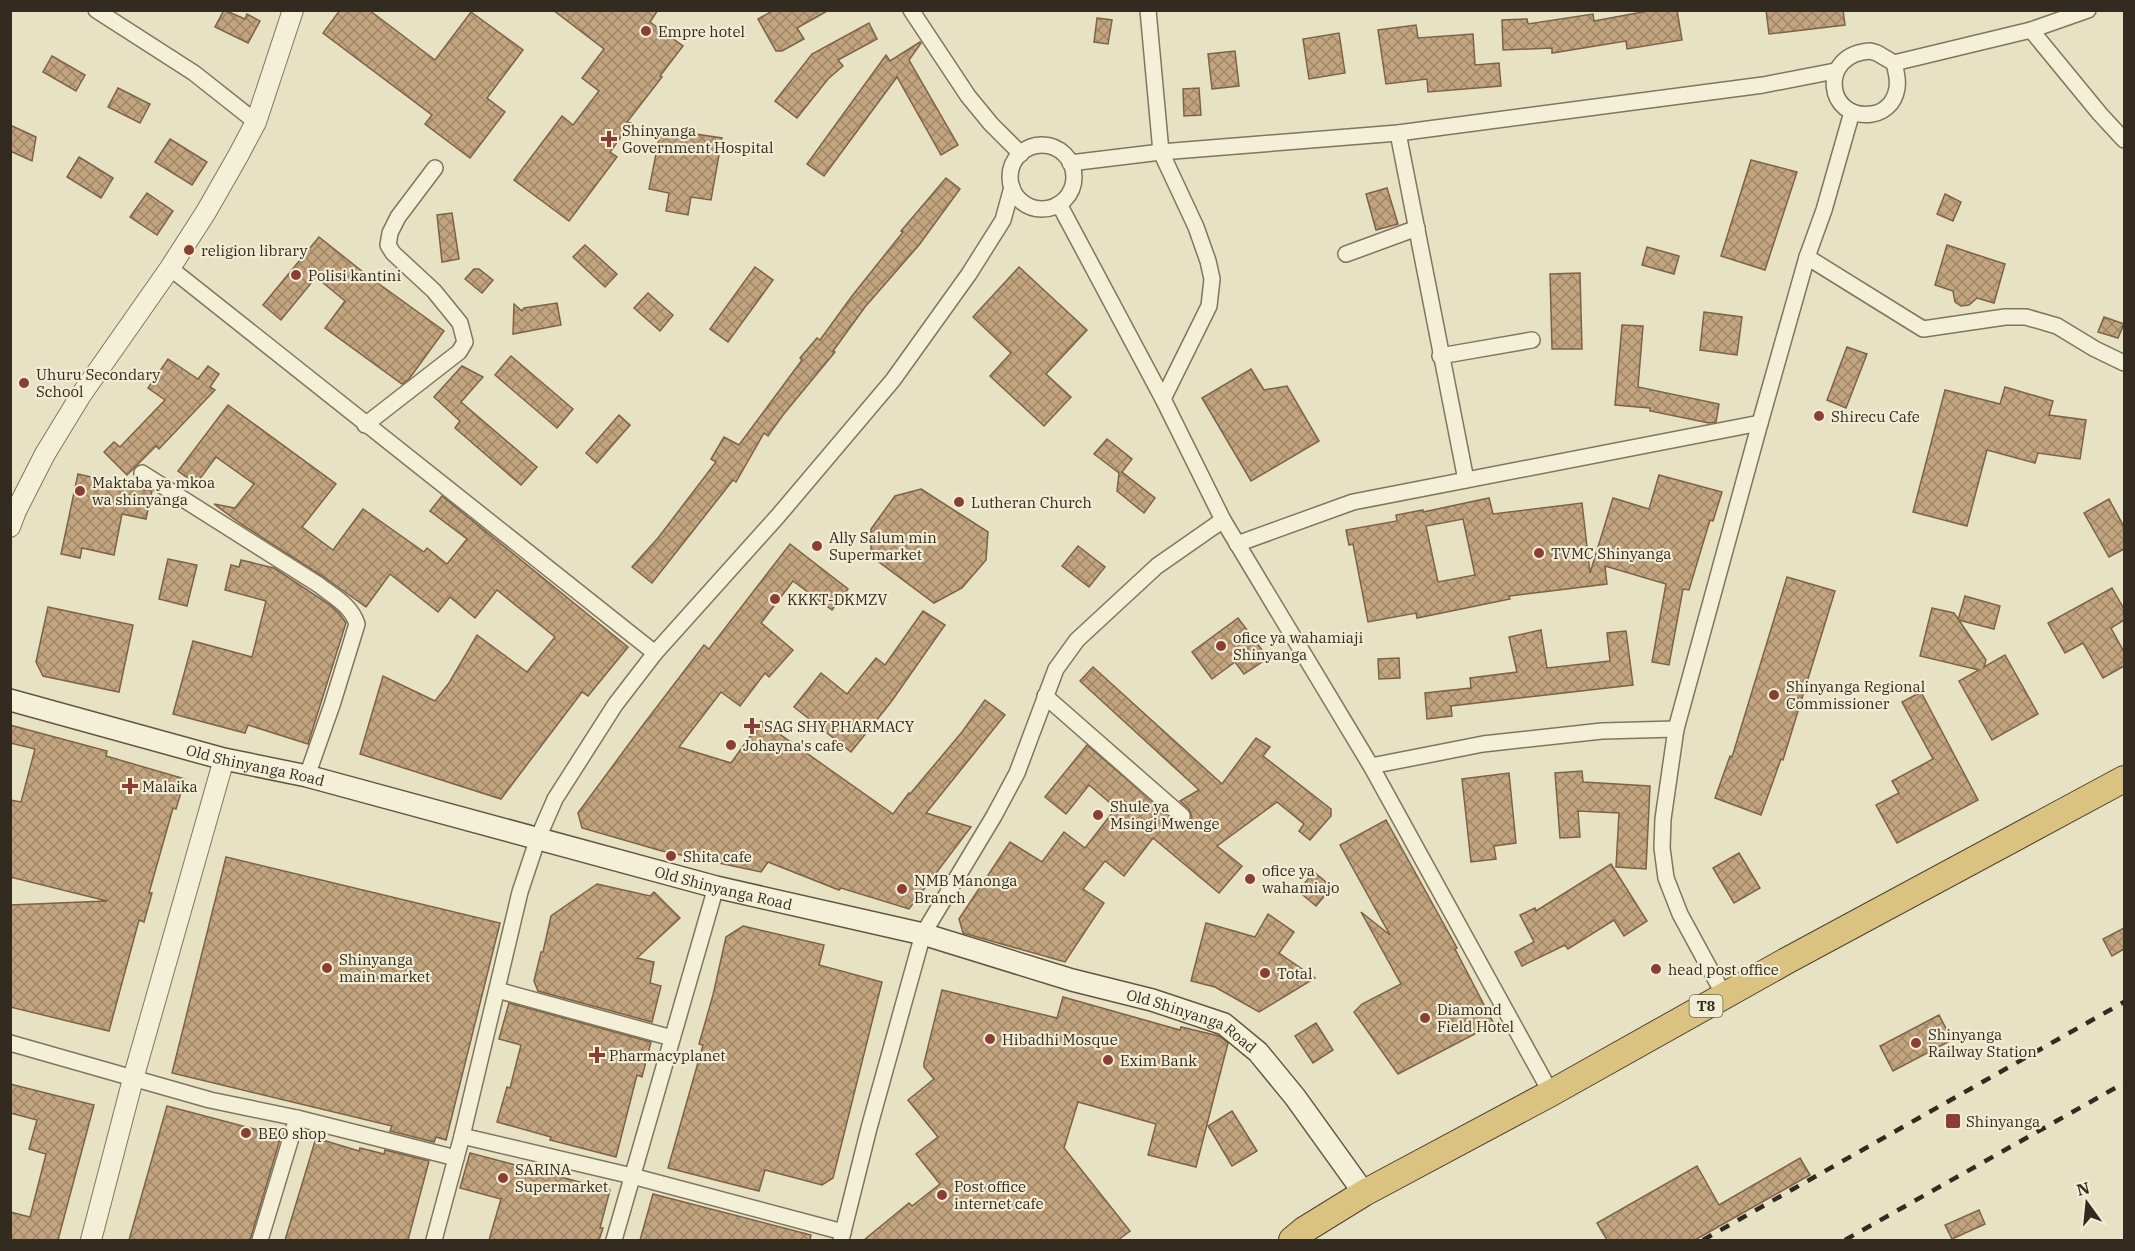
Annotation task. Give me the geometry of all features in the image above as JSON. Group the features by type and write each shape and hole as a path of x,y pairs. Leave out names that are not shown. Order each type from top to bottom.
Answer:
{"highway":[{"name":"T8","path":"1292,1240 1304,1230 1364,1193 2124,779"}],"main road":[{"name":"Old Shinyanga Road","path":"10,700 224,759 307,776 716,887 923,934 1072,980 1152,1000 1224,1024 1258,1052 1295,1097 1364,1193"}],"street":[{"path":"96,10 194,73 256,122"},
{"path":"10,527 45,454 206,212 256,122 293,10"},
{"path":"911,10 968,96 991,124 1021,154"},
{"path":"1148,10 1161,152 1200,238 1212,279 1209,306 1163,399"},
{"path":"1070,163 1161,152 1398,134 1742,88 1835,71 1848,57 1859,52 1877,52 1894,63 2031,30 2079,12"},
{"path":"2031,30 2124,140"},
{"path":"1835,71 1835,92 1840,102 1852,112 1863,115 1878,113 1888,107 1896,96 1898,85 1894,63"},
{"path":"1724,995 1680,914 1666,878 1662,848 1663,819 1676,729 1760,423 1852,112"},
{"path":"1398,134 1466,480"},
{"path":"434,1240 462,1136 520,892 538,838 555,799 615,705 655,653 778,516 893,380 969,274 1004,220 1012,188 1011,169 1021,154 1033,147 1046,146 1059,150 1070,163 1074,174 1073,185 1068,196 1059,204 1045,209 1030,207 1017,197 1012,188"},
{"path":"365,424 459,352 465,342 460,323 434,291 393,253 388,245 390,233 398,217 435,168"},
{"path":"1059,204 1163,399 1236,544 1371,766 1551,1093"},
{"path":"1346,254 1417,228"},
{"path":"1808,257 1923,329 2005,317 2026,317 2058,326 2095,349 2124,363"},
{"path":"170,268 655,653"},
{"path":"1440,356 1532,340"},
{"path":"1236,544 1353,502 1760,423"},
{"path":"142,473 319,585 354,613 357,624 307,776"},
{"path":"462,1136 632,1176 842,1236 869,1128 923,934 994,816 1017,773 1056,669 1077,640 1156,566 1223,520"},
{"path":"1045,696 1182,816"},
{"path":"1371,766 1483,744 1602,731 1676,729"},
{"path":"92,1240 133,1079 224,759"},
{"path":"614,1240 716,887"},
{"path":"497,990 672,1038"},
{"path":"10,1043 210,1100 456,1158"},
{"path":"260,1240 297,1119"}],"building":[{"path":"224,10 245,19 247,14 260,21 248,43 215,27"},
{"path":"340,10 369,10 435,60 471,12 523,50 487,98 505,112 470,158 425,124 432,115 323,33"},
{"path":"553,10 658,10 650,22 683,46 627,122 631,123 610,152 617,157 569,221 514,180 562,116 573,125 599,91 582,78 604,49"},
{"path":"774,10 829,10 797,28 804,39 782,51 776,51 758,19"},
{"path":"1653,10 1677,10 1682,40 1627,49 1626,41 1552,53 1552,48 1503,50 1502,20 1527,19 1528,24 1593,14 1594,21"},
{"path":"1766,10 1843,10 1845,25 1769,34"},
{"path":"1097,18 1112,20 1108,44 1094,42"},
{"path":"869,23 877,39 838,60 843,66 828,79 797,118 775,101 812,54"},
{"path":"1416,25 1418,38 1473,34 1475,65 1499,63 1501,86 1428,92 1427,79 1386,84 1378,30"},
{"path":"1339,33 1345,73 1309,79 1303,39"},
{"path":"920,42 909,60 958,145 941,155 897,77 824,176 807,164 886,55 890,61"},
{"path":"1235,51 1239,86 1212,89 1208,54"},
{"path":"52,56 85,75 76,91 43,72"},
{"path":"118,88 150,104 140,123 108,107"},
{"path":"1199,88 1201,115 1184,116 1183,89"},
{"path":"10,125 36,137 32,161 10,151"},
{"path":"661,129 722,138 711,200 691,197 688,215 666,211 669,193 649,189"},
{"path":"170,139 207,162 192,185 155,162"},
{"path":"79,157 113,178 101,198 67,177"},
{"path":"1751,160 1797,172 1765,270 1721,256"},
{"path":"946,178 960,189 919,245 865,307 833,351 835,352 768,436 764,433 736,482 733,480 652,583 632,567 658,538 716,462 711,459 724,437 739,445 802,360 800,358 817,338 820,340 903,232 901,231"},
{"path":"1387,188 1398,224 1376,230 1366,194"},
{"path":"147,193 173,211 157,235 130,217"},
{"path":"1945,194 1961,202 1953,221 1937,214"},
{"path":"452,213 459,259 442,262 437,215"},
{"path":"319,237 444,331 409,379 402,384 325,328 345,301 316,277 281,320 263,305"},
{"path":"585,245 617,274 605,287 573,257"},
{"path":"1947,245 2005,264 1994,303 1977,298 1969,305 1961,306 1955,302 1953,291 1935,285"},
{"path":"1647,247 1679,256 1674,274 1642,265"},
{"path":"755,267 773,280 728,342 710,329"},
{"path":"1019,267 1087,330 1046,374 1071,397 1044,426 990,376 1011,353 973,317"},
{"path":"474,269 479,269 493,280 482,293 465,279"},
{"path":"1580,273 1582,349 1552,349 1550,274"},
{"path":"648,293 673,315 660,331 634,308"},
{"path":"557,303 561,325 513,334 514,304 522,311 524,308"},
{"path":"1704,312 1742,317 1737,355 1700,350"},
{"path":"2104,317 2124,324 2118,338 2098,332"},
{"path":"1622,325 1643,326 1638,387 1719,404 1716,422 1709,423 1650,411 1650,408 1615,405"},
{"path":"1847,347 1867,354 1846,408 1827,400"},
{"path":"511,356 573,409 557,428 495,375"},
{"path":"168,359 198,379 208,366 219,374 210,387 215,390 159,449 156,446 127,475 104,452 114,442 120,447 165,400 148,388"},
{"path":"462,366 483,377 461,402 537,467 521,485 455,428 460,421 434,397"},
{"path":"1251,369 1264,390 1287,386 1319,441 1251,481 1202,398"},
{"path":"2005,387 2053,401 2049,415 2086,420 2080,459 2038,453 2035,463 1987,450 1967,526 1913,512 1945,390 2000,404"},
{"path":"228,405 336,484 302,527 333,550 363,509 424,552 427,548 447,564 467,539 430,511 442,496 628,647 588,696 582,692 501,799 360,754 383,676 435,701 449,683 477,635 527,672 555,637 497,590 475,618 450,597 438,612 390,574 366,607 241,524 214,504 235,508 254,484 216,457 196,484 178,471"},
{"path":"619,415 630,425 597,463 586,453"},
{"path":"1107,439 1132,459 1122,472 1155,498 1144,513 1117,491 1119,473 1094,454"},
{"path":"78,474 152,491 146,519 122,514 114,555 82,548 80,558 61,554"},
{"path":"1659,475 1722,492 1713,521 1710,520 1689,590 1683,589 1669,665 1652,662 1666,584 1605,566 1607,584 1509,596 1510,599 1417,618 1416,613 1368,622 1353,544 1349,545 1346,530 1397,521 1396,515 1423,510 1423,512 1489,498 1493,514 1582,503 1590,573 1613,498 1649,509","holes":["1463,519 1475,575 1438,582 1426,526"]},
{"path":"921,489 988,532 986,560 962,588 934,603 871,556 871,529 895,496"},
{"path":"2109,499 2124,527 2124,549 2109,557 2084,513"},
{"path":"790,544 848,589 832,610 793,581 761,623 793,650 769,677 765,673 740,706 721,692 679,747 731,763 761,721 893,814 962,732 985,700 1005,715 926,813 971,827 909,909 841,888 839,890 768,862 761,872 662,851 582,828 578,813 704,645 709,649"},
{"path":"1078,546 1105,567 1089,587 1062,566"},
{"path":"168,559 197,565 187,606 159,599"},
{"path":"241,560 274,568 330,605 346,623 308,744 248,725 245,733 173,714 193,641 252,657 266,601 225,590 231,565 239,567"},
{"path":"1787,577 1835,591 1783,760 1781,759 1761,815 1715,798 1730,756 1732,757"},
{"path":"2112,588 2124,609 2124,620 2111,628 2124,652 2124,666 2103,678 2083,643 2065,653 2048,623"},
{"path":"1965,596 2000,606 1994,629 1958,620"},
{"path":"48,607 133,625 119,692 43,676 36,662"},
{"path":"1932,608 1954,613 1986,660 1984,667 2005,655 2038,714 1992,740 1959,681 1979,670 1920,656"},
{"path":"923,611 945,625 891,702 851,752 794,707 821,673 847,694 876,658 885,665"},
{"path":"1238,618 1268,658 1244,674 1235,662 1212,679 1192,652"},
{"path":"1541,630 1547,668 1610,661 1607,633 1626,631 1633,685 1451,706 1452,716 1427,719 1425,693 1471,688 1470,678 1517,672 1509,637"},
{"path":"1399,658 1400,678 1379,679 1378,659"},
{"path":"1093,667 1222,784 1256,738 1270,747 1263,756 1331,809 1331,816 1310,840 1299,831 1304,824 1277,802 1217,846 1242,866 1219,893 1153,838 1124,876 1105,861 1083,889 1104,903 1065,962 963,933 959,919 1010,842 1042,862 1064,832 1085,848 1116,808 1089,785 1066,814 1045,797 1087,745 1180,825 1189,823 1192,817 1189,809 1180,801 1199,790 1080,681"},
{"path":"1921,692 1978,800 1897,843 1876,805 1899,793 1892,781 1933,759 1902,702"},
{"path":"10,725 107,751 106,756 185,779 176,809 173,808 149,893 152,893 144,922 139,920 109,1031 10,1007 10,905 107,901 10,877 10,800 21,802 35,749 10,743"},
{"path":"1582,771 1583,782 1650,786 1646,869 1616,867 1619,813 1578,811 1580,837 1560,838 1555,773"},
{"path":"1509,773 1516,843 1494,846 1496,859 1471,862 1462,779"},
{"path":"1386,820 1457,948 1455,949 1494,1024 1398,1074 1354,1012 1362,1004 1401,984 1361,912 1390,935 1340,845"},
{"path":"1739,853 1760,888 1734,903 1713,868"},
{"path":"226,857 500,923 446,1140 436,1137 434,1142 390,1131 392,1126 172,1073"},
{"path":"1611,864 1647,921 1624,936 1614,920 1568,949 1565,945 1522,966 1515,952 1534,942 1520,915 1535,908 1536,911"},
{"path":"1314,872 1332,887 1316,906 1298,891"},
{"path":"597,884 650,896 654,892 680,918 637,958 654,962 650,983 661,986 652,1022 538,991 534,981 551,916"},
{"path":"1268,914 1294,932 1279,953 1315,978 1259,1012 1215,987 1191,981 1206,923 1255,937"},
{"path":"743,926 824,945 819,965 882,982 833,1178 822,1185 765,1170 759,1191 668,1168 703,1045 699,1044 726,937"},
{"path":"2124,928 2124,949 2112,956 2103,939"},
{"path":"942,990 1057,1018 1063,997 1180,1030 1181,1027 1219,1036 1228,1043 1196,1167 1148,1155 1156,1124 1078,1102 1064,1148 1130,1231 1118,1240 864,1240 909,1203 912,1206 940,1184 916,1154 938,1137 908,1100 934,1079 924,1067 924,1063"},
{"path":"509,1003 651,1042 642,1077 637,1075 616,1157 550,1140 551,1137 497,1122 507,1087 510,1088 521,1045 499,1039"},
{"name":"Shinyanga Railway Station","path":"1939,1015 1952,1040 1893,1071 1880,1046"},
{"path":"1316,1023 1333,1050 1313,1063 1295,1036"},
{"path":"10,1084 94,1105 58,1240 10,1240 10,1212 30,1217 46,1154 29,1149 37,1120 10,1113"},
{"path":"167,1106 281,1136 250,1240 129,1240"},
{"path":"1232,1111 1257,1151 1232,1166 1208,1126"},
{"path":"316,1138 359,1151 360,1148 384,1154 385,1150 429,1161 408,1240 285,1240"},
{"path":"470,1153 610,1190 599,1240 489,1240 501,1199 460,1188"},
{"path":"1800,1158 1810,1175 1695,1240 1607,1240 1597,1223 1697,1166 1719,1205"},
{"path":"653,1194 811,1235 810,1240 640,1240"},
{"path":"1979,1210 1985,1224 1952,1239 1945,1225"}],"railway":[{"path":"1703,1240 2124,1002"},
{"path":"1845,1240 2124,1083"}],"place":[{"name":"Empre hotel","path":"646,31"},
{"name":"Shinyanga Government Hospital","path":"609,139"},
{"name":"religion library","path":"189,250"},
{"name":"Polisi kantini","path":"296,275"},
{"name":"Uhuru Secondary School","path":"24,383"},
{"name":"Shirecu Cafe","path":"1819,416"},
{"name":"Maktaba ya mkoa wa shinyanga","path":"80,491"},
{"name":"Lutheran Church","path":"959,502"},
{"name":"Ally Salum min Supermarket","path":"817,546"},
{"name":"TVMC Shinyanga","path":"1539,553"},
{"name":"KKKT-DKMZV","path":"775,599"},
{"name":"ofice ya wahamiaji Shinyanga","path":"1221,646"},
{"name":"Shinyanga Regional Commissioner","path":"1774,695"},
{"name":"SAG SHY PHARMACY","path":"752,726"},
{"name":"Johayna's cafe","path":"731,745"},
{"name":"Malaika","path":"130,786"},
{"name":"Shule ya Msingi Mwenge","path":"1098,815"},
{"name":"Shita cafe","path":"671,856"},
{"name":"ofice ya wahamiajo","path":"1250,879"},
{"name":"NMB Manonga Branch","path":"902,889"},
{"name":"Shinyanga main market","path":"327,968"},
{"name":"head post office","path":"1656,969"},
{"name":"Total","path":"1265,973"},
{"name":"Diamond Field Hotel","path":"1425,1018"},
{"name":"Hibadhi Mosque","path":"990,1039"},
{"name":"Shinyanga Railway Station","path":"1916,1043"},
{"name":"Pharmacyplanet","path":"597,1055"},
{"name":"Exim Bank","path":"1108,1060"},
{"name":"Shinyanga","path":"1953,1121"},
{"name":"BEO shop","path":"246,1133"},
{"name":"SARINA Supermarket","path":"503,1178"},
{"name":"Post office internet cafe","path":"942,1195"}]}
